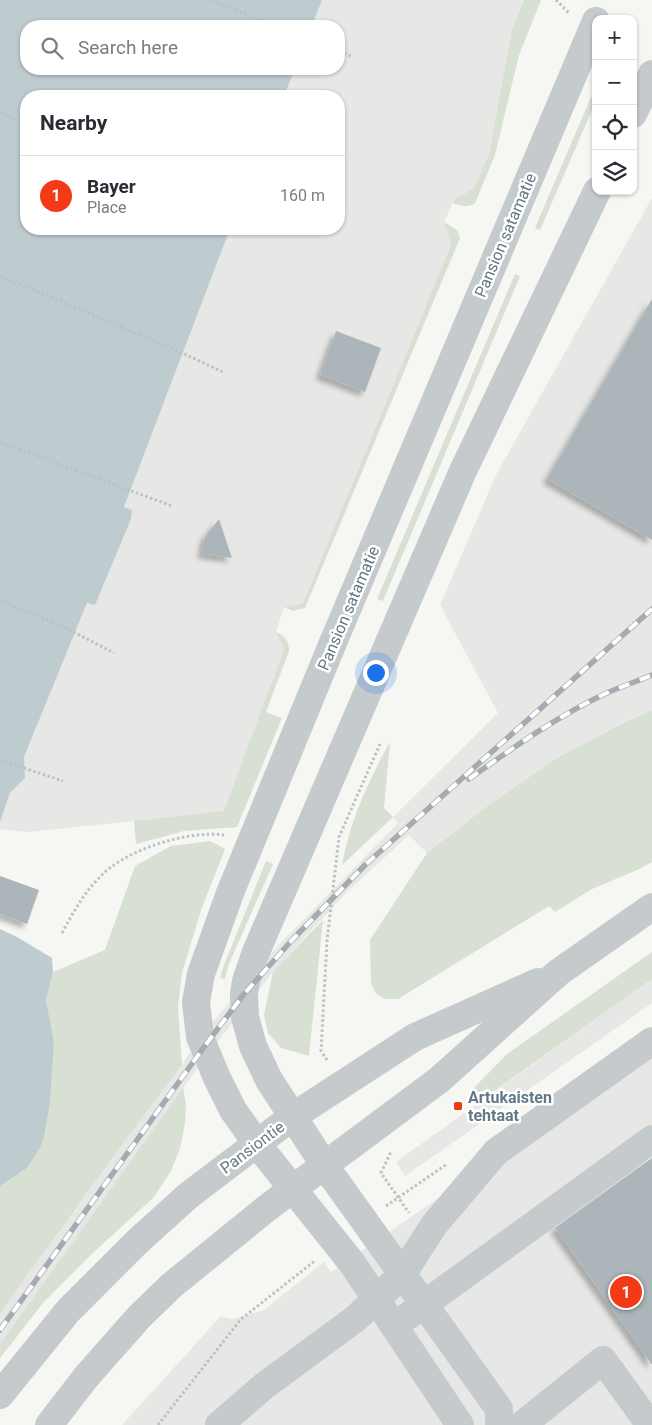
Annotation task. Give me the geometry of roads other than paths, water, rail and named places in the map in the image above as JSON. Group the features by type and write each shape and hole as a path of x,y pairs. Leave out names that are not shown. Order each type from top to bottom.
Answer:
{"street":[{"name":"Pansion satamatie","path":"598,15 606,0"},
{"name":"Pansion satamatie","path":"460,1425 352,1263 257,1144 233,1110 200,1037 196,1002 201,974 213,939 251,842 592,29"},
{"path":"637,106 652,74"},
{"path":"499,1425 499,1409 325,1166 269,1080 253,1046 245,1017 244,994 246,981 256,952 462,472 595,195"},
{"name":"Pansiontie","path":"48,1425 86,1377 139,1317 171,1286 225,1241 439,1080 559,972 652,907"},
{"name":"Pansiontie","path":"0,1395 68,1311 105,1272 189,1195 292,1117 414,1037 559,972"},
{"path":"219,1425 264,1386 356,1319 402,1275 434,1225 496,1152 652,1041"},
{"path":"395,1326 652,1139"},
{"path":"522,1425 603,1360 650,1425"}],"railway":[{"path":"0,1330 204,1047 244,994 293,939 365,865 652,609"},
{"path":"469,779 520,743 572,711 609,692 652,675"}],"place":[{"name":"Artukaisten tehtaat","path":"458,1106"},
{"name":"Bayer","path":"626,1292"}]}
